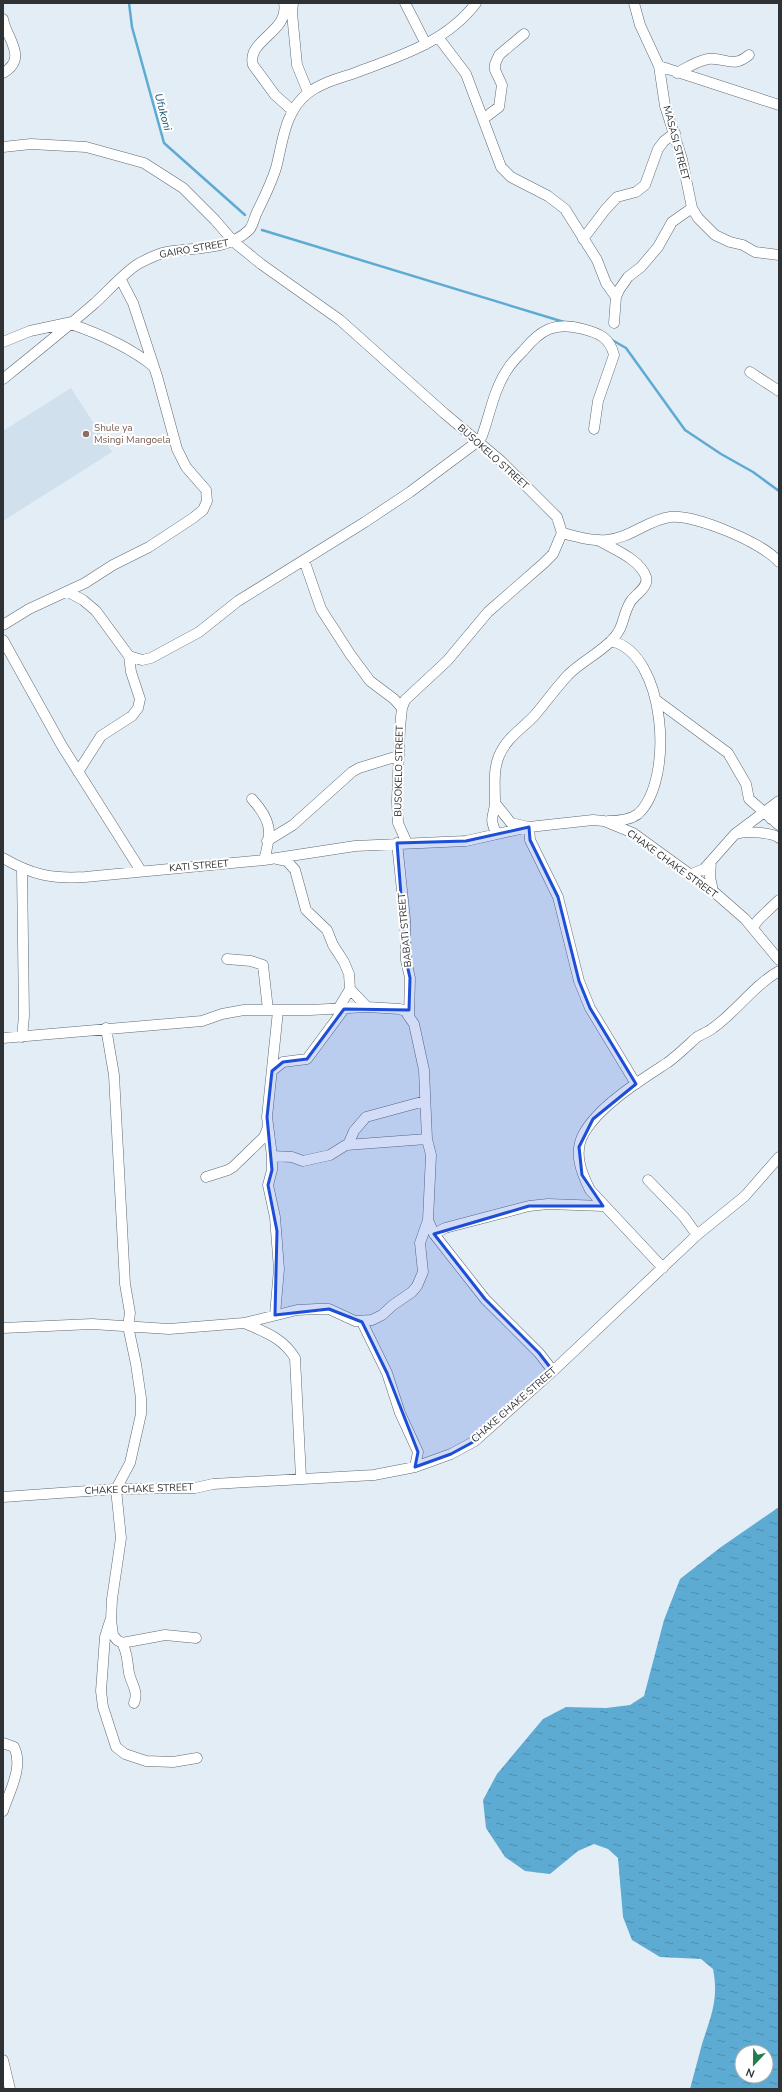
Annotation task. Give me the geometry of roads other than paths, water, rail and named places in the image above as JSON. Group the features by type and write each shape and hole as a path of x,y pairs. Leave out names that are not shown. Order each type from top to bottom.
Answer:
{"street":[{"path":"293,111 275,95 253,65 252,60 256,48 274,31 284,7 293,3 292,13 297,65 308,92"},
{"path":"405,3 426,44"},
{"name":"GAIRO STREET","path":"3,379 72,323 136,265 153,256 168,252 214,247 234,242 251,228 269,189 283,134 293,111 308,92 330,81 406,55 438,37 469,13 476,3"},
{"name":"MASASI STREET","path":"634,3 640,25 659,66 665,106 675,133 692,208 702,224 715,235 730,242 743,245 755,252 779,255"},
{"path":"3,19 14,45 15,57 13,64 3,73"},
{"path":"483,119 499,107 502,85 495,70 495,64 499,56 524,34"},
{"path":"438,37 466,74 495,153 505,172 558,203 570,216 597,260 606,283 616,297"},
{"path":"677,73 701,61 715,59 733,63 740,62 749,55"},
{"path":"659,66 677,73 725,86 779,105"},
{"path":"583,239 617,197 636,192 645,185 658,149 664,141 675,133"},
{"name":"BUSOKELO STREET","path":"3,147 31,144 86,147 144,163 183,188 215,220 234,242 261,264 315,301 354,332 477,442 501,461 553,513 560,523 562,533 553,554 535,572 519,584 488,612 447,661 408,696 402,708 398,756 398,823 402,843"},
{"path":"614,323 616,297 628,277 641,267 658,247 672,222 692,208"},
{"path":"3,625 29,609 68,592 168,535 194,518 203,510 207,501 206,490 186,467 177,450 133,303 121,280"},
{"path":"3,342 30,331 72,323 95,332 130,350 153,366"},
{"path":"129,656 142,660 158,654 199,632 238,601 410,492 477,442 482,436 498,388 507,370 534,337 540,332 559,326 570,326 600,335 608,340 614,353 598,401 594,429"},
{"path":"750,372 779,390"},
{"path":"562,533 598,540 611,540 658,519 673,517 690,519 714,526 743,538 765,551 779,562"},
{"path":"496,833 491,822 495,803 496,764 506,744 517,730 534,716 568,675 611,641 624,624 627,608 646,584 644,573 632,560 598,540"},
{"path":"304,560 321,608 350,654 370,681 394,699 402,708"},
{"path":"68,592 83,600 96,611 129,656 131,672 140,699 138,708 132,716 101,736 78,772"},
{"path":"3,640 45,717 141,871"},
{"path":"604,821 618,821 638,813 652,790 660,764 661,747 656,700 649,681 636,658 621,644 611,641"},
{"path":"656,700 728,753 746,784 750,799 779,826"},
{"path":"267,841 293,825 352,772 359,768 398,756"},
{"path":"252,799 266,816 270,827 264,860"},
{"path":"767,815 779,801"},
{"path":"495,803 511,823 529,827 532,845 558,896 581,987 590,1008 636,1084"},
{"path":"689,875 704,869 734,834 767,815 779,811"},
{"name":"CHAKE CHAKE STREET","path":"402,843 466,841 496,833 529,827 593,820 604,821 633,833 713,891 753,927 779,960"},
{"path":"734,834 743,832 759,834 772,833 779,838"},
{"name":"KATI STREET","path":"3,858 22,869 39,875 62,878 264,860 355,846 402,843"},
{"name":"BABATI STREET","path":"402,843 406,960 410,978 409,1016"},
{"path":"272,1071 283,1062 307,1059 341,1009 350,989 349,974 327,930 306,910 302,900 295,870 286,861 276,858"},
{"path":"711,861 710,877 713,891"},
{"path":"22,869 24,1016 22,1037"},
{"path":"753,927 759,919 779,900"},
{"path":"227,959 251,961 263,965 273,1010 272,1071 267,1117 272,1156 272,1170 268,1185 277,1231 278,1269 275,1315"},
{"path":"663,1268 621,1222 603,1206 590,1190 582,1175 578,1157 579,1147 584,1133 593,1119 636,1084 666,1063 698,1036 713,1028 763,980 779,971"},
{"path":"350,989 367,1007"},
{"path":"3,1038 202,1021 222,1014 244,1010 341,1009 367,1007 400,1009 409,1016 416,1031 424,1070 426,1139 431,1155 427,1205 428,1220 434,1234 485,1299 540,1353 553,1371"},
{"path":"106,1028 114,1075 125,1284 130,1313 128,1326 137,1371 141,1414 130,1463 116,1489 121,1538 112,1599 111,1620 115,1638 122,1643 127,1653 130,1675 135,1688 136,1697 134,1703"},
{"path":"348,1145 354,1131 366,1117 425,1101"},
{"path":"206,1177 233,1167 264,1137 268,1127"},
{"path":"272,1156 292,1157 303,1161 330,1155 340,1147 348,1145 426,1139"},
{"name":"CHAKE CHAKE STREET","path":"3,1497 116,1489 195,1488 213,1484 374,1475 415,1467 452,1454 475,1441 553,1371 698,1235 745,1196 779,1157"},
{"path":"648,1180 684,1217 698,1235"},
{"path":"434,1234 446,1228 529,1206 548,1204 603,1206"},
{"path":"3,1328 92,1324 169,1329 244,1323 297,1310 329,1310 362,1322 382,1315 393,1305 412,1292 417,1286 423,1272 420,1243 428,1220"},
{"path":"362,1322 387,1373 400,1413 418,1452 415,1467"},
{"path":"244,1323 288,1346 295,1358 301,1478"},
{"path":"111,1620 105,1637 101,1691 103,1706 116,1747 125,1754 146,1761 173,1762 197,1758"},
{"path":"122,1643 165,1635 196,1638"},
{"path":"3,1743 14,1747 17,1762 16,1774 3,1811"},
{"path":"3,2060 10,2089"}],"water":[{"path":"779,1507 779,2089 690,2089 715,1999 715,1980 713,1969 701,1959 660,1957 632,1940 623,1917 618,1858 608,1849 594,1844 578,1851 550,1874 525,1871 505,1857 486,1828 483,1800 497,1774 543,1719 566,1707 606,1708 630,1705 644,1696 664,1620 680,1579 721,1547"}],"waterway":[{"name":"Ufukoni","path":"129,3 132,27 164,143 245,215"},
{"path":"262,230 564,322"},
{"path":"612,340 626,348 685,430 721,454 753,472 779,491"}],"place":[{"name":"Shule ya Msingi Mangoela","path":"86,434"}]}
